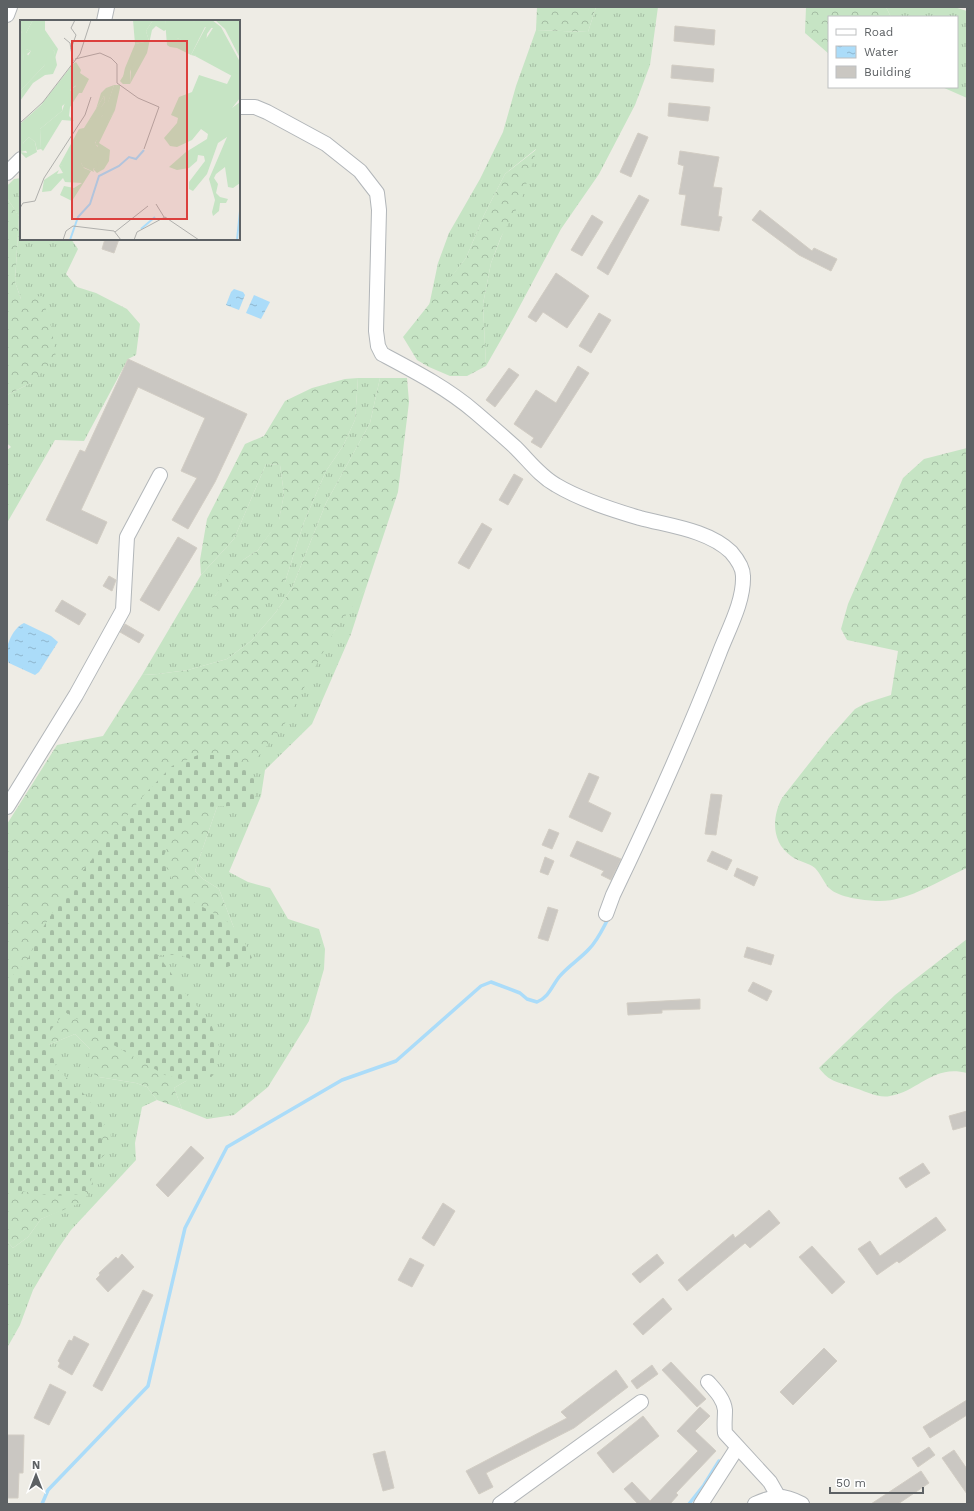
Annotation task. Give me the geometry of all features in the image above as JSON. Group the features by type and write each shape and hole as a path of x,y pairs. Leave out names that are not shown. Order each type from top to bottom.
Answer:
{"street":[{"path":"7,15 10,7"},
{"path":"104,20 107,7"},
{"path":"240,107 255,107 267,112 326,144 360,171 377,193 379,210 376,331 378,346 382,354 449,392 473,411 516,449 537,470 556,485 587,499 638,517 696,532 717,542 730,552 740,563 743,574 742,586 735,613 696,713 606,914"},
{"path":"8,168 20,160"},
{"path":"7,807 76,695 112,633 123,610 127,537 160,475"},
{"path":"708,1382 723,1401 725,1410 723,1422 725,1433 737,1448 770,1482 778,1496"},
{"path":"500,1504 641,1402"},
{"path":"701,1504 737,1448"},
{"path":"755,1504 772,1496 784,1496 802,1504"}],"green space":[{"path":"537,7 596,7 588,32 536,30"},
{"path":"596,7 658,7 650,65 635,105 599,174 561,229 486,366 483,304 491,263 536,149 505,174 484,215 466,258 429,306 438,263 449,233 480,179 503,132 516,86 536,30 588,32"},
{"path":"806,7 886,7 890,16 828,16 828,53 805,33"},
{"path":"886,7 954,7 967,11 967,98 944,88 958,88 958,16 890,16"},
{"path":"537,149 521,201 501,237 491,263 483,304 486,366 467,376 450,376 429,367 417,360 403,337 466,258 484,215 505,174"},
{"path":"20,178 20,240 72,240 78,249 66,274 77,287 96,293 127,309 140,324 136,355 128,359 84,441 55,440 7,523 7,450 11,447 7,443 7,395 31,383 21,299 15,282 19,216 7,198 7,186 14,179"},
{"path":"7,198 19,216 15,282 21,299 42,296 52,330 56,358 31,383 7,395"},
{"path":"358,378 380,378 370,423 326,503 292,588 276,612 251,641 227,659 188,670 142,675 201,575 234,539 266,464 280,465 284,494 279,521 258,550 243,560 215,596 285,582 304,522 326,471 343,446 355,420"},
{"path":"358,378 355,420 343,446 326,471 304,522 285,582 259,610 230,612 211,607 215,596 229,575 243,560 258,550 279,520 284,494 280,465 266,464 234,539 201,575 200,560 207,519 245,444 264,436 285,401 312,388 345,379"},
{"path":"380,378 407,378 409,402 398,492 366,588 335,630 283,727 218,804 195,871 203,879 219,889 237,936 173,944 155,957 196,1075 174,1088 182,1109 157,1100 147,1087 136,1083 99,1077 88,1071 90,1049 75,1034 41,1048 7,1034 7,824 57,745 103,736 142,675 188,670 227,659 251,641 276,612 292,588 326,503 370,423"},
{"path":"967,448 967,868 911,895 887,901 858,899 845,896 829,888 815,868 809,864 797,860 784,850 777,837 775,829 776,813 782,798 829,738 855,709 866,703 891,695 898,651 847,640 841,629 848,604 903,478 924,459"},
{"path":"366,588 351,634 312,724 265,770 261,796 229,872 248,882 270,888 288,919 319,929 325,949 324,969 309,1021 268,1087 234,1115 207,1119 182,1109 174,1088 196,1075 155,957 173,944 237,936 219,889 203,879 195,871 218,804 349,609"},
{"path":"198,755 229,755 245,764 257,783 253,809 232,806 200,807 173,833 163,858 174,886 193,902 222,917 240,933 252,958 219,970 180,955 158,955 186,994 210,1021 220,1049 215,1074 199,1084 165,1075 105,1040 79,1020 65,1012 46,1036 57,1069 86,1096 104,1124 100,1161 84,1194 53,1196 7,1189 7,981 26,963 44,926 65,893 143,796 172,766"},
{"path":"967,939 967,1073 955,1071 945,1072 935,1075 900,1093 886,1097 837,1082 830,1079 823,1073 819,1068 895,995"},
{"path":"75,1034 90,1049 99,1077 136,1083 147,1087 157,1100 142,1107 135,1143 136,1160 71,1230 57,1250 33,1290 20,1325 7,1348 7,1241 13,1248 28,1237 41,1219 59,1211 91,1168 93,1127 41,1048"},
{"path":"109,1126 111,1133 110,1145 101,1159 91,1168 93,1186 83,1202 41,1219 28,1237 13,1248 7,1241 7,1186 93,1127"}],"water":[{"path":"234,289 243,292 245,295 239,310 226,305 231,292"},
{"path":"254,295 270,302 261,319 246,313"},
{"path":"24,623 51,636 58,642 39,672 35,675 9,663 7,658 9,640 16,630"}],"building":[{"path":"675,26 715,30 714,45 674,41"},
{"path":"672,65 714,69 713,82 671,78"},
{"path":"669,103 710,107 708,121 668,116"},
{"path":"638,133 648,137 631,177 620,172"},
{"path":"680,151 719,157 713,187 722,188 718,216 722,217 719,231 681,225 686,195 679,194 684,166 678,164"},
{"path":"639,195 649,200 608,275 597,268"},
{"path":"760,210 812,251 814,248 837,259 831,271 799,255 752,220"},
{"path":"592,215 603,222 582,256 571,250"},
{"path":"105,240 119,240 114,253 102,249"},
{"path":"556,273 589,296 567,328 543,312 536,322 528,317"},
{"path":"599,313 611,320 591,353 579,346"},
{"path":"128,359 247,414 215,482 188,529 172,520 197,478 181,471 205,418 138,387 81,510 107,522 97,544 46,520 80,450 85,452"},
{"path":"578,366 589,373 541,448 531,442 534,438 514,424 536,390 556,403"},
{"path":"509,368 519,375 495,407 486,400"},
{"path":"514,474 523,479 508,505 499,500"},
{"path":"482,523 492,529 469,569 458,563"},
{"path":"178,537 197,548 159,611 140,600"},
{"path":"109,576 116,580 112,591 103,586"},
{"path":"62,600 86,614 79,625 55,611"},
{"path":"125,624 144,635 139,643 120,632"},
{"path":"589,773 599,777 588,802 611,813 602,832 569,817"},
{"path":"711,794 722,795 716,835 705,834"},
{"path":"549,829 559,833 552,849 542,845"},
{"path":"577,841 621,859 611,880 601,875 604,871 570,856"},
{"path":"712,851 732,860 727,870 707,861"},
{"path":"545,857 554,861 548,875 540,872"},
{"path":"737,868 758,877 754,886 734,876"},
{"path":"548,907 558,910 548,941 538,938"},
{"path":"747,947 774,955 771,965 744,957"},
{"path":"753,982 772,991 767,1001 748,991"},
{"path":"700,999 700,1009 662,1010 662,1013 628,1015 627,1003"},
{"path":"967,1111 967,1126 953,1130 949,1116"},
{"path":"191,1146 204,1158 168,1197 156,1185"},
{"path":"923,1163 930,1173 906,1188 899,1178"},
{"path":"443,1203 455,1211 434,1246 422,1238"},
{"path":"769,1210 780,1223 750,1248 745,1243 687,1291 678,1280 733,1234 735,1238"},
{"path":"936,1217 946,1230 899,1263 897,1261 877,1275 858,1249 870,1241 880,1256"},
{"path":"812,1246 845,1282 832,1294 799,1257"},
{"path":"122,1254 134,1267 108,1292 96,1279 100,1275 99,1273 116,1257 118,1259"},
{"path":"657,1254 664,1263 640,1283 632,1274"},
{"path":"410,1258 424,1265 412,1287 398,1280"},
{"path":"143,1290 153,1295 102,1391 93,1386"},
{"path":"663,1298 672,1309 643,1335 633,1324"},
{"path":"74,1336 89,1344 72,1375 58,1367 60,1363 58,1361 69,1340 72,1341"},
{"path":"824,1348 837,1361 793,1405 780,1392"},
{"path":"671,1362 706,1399 697,1407 662,1370"},
{"path":"652,1365 658,1374 637,1389 631,1381"},
{"path":"616,1370 628,1387 574,1428 486,1473 493,1487 479,1494 466,1471 567,1418 561,1412"},
{"path":"50,1384 66,1392 49,1425 34,1418"},
{"path":"967,1400 967,1415 930,1438 923,1427"},
{"path":"700,1407 710,1416 695,1431 716,1451 676,1493 678,1495 670,1504 638,1504 624,1489 632,1482 650,1501 698,1451 677,1431"},
{"path":"643,1416 659,1436 613,1473 597,1453"},
{"path":"7,1435 24,1435 23,1473 19,1473 18,1498 7,1498"},
{"path":"929,1447 935,1455 918,1467 912,1458"},
{"path":"954,1450 967,1469 967,1494 942,1458"},
{"path":"385,1451 394,1488 383,1491 373,1454"},
{"path":"921,1471 929,1483 898,1504 871,1504"}],"waterway":[{"path":"42,1504 48,1490 148,1386 185,1228 227,1147 342,1080 396,1061 481,986 491,982 520,993 527,999 537,1002 541,1000 545,997 563,973 592,945 609,917"},
{"path":"689,1504 704,1485 719,1461"}]}
